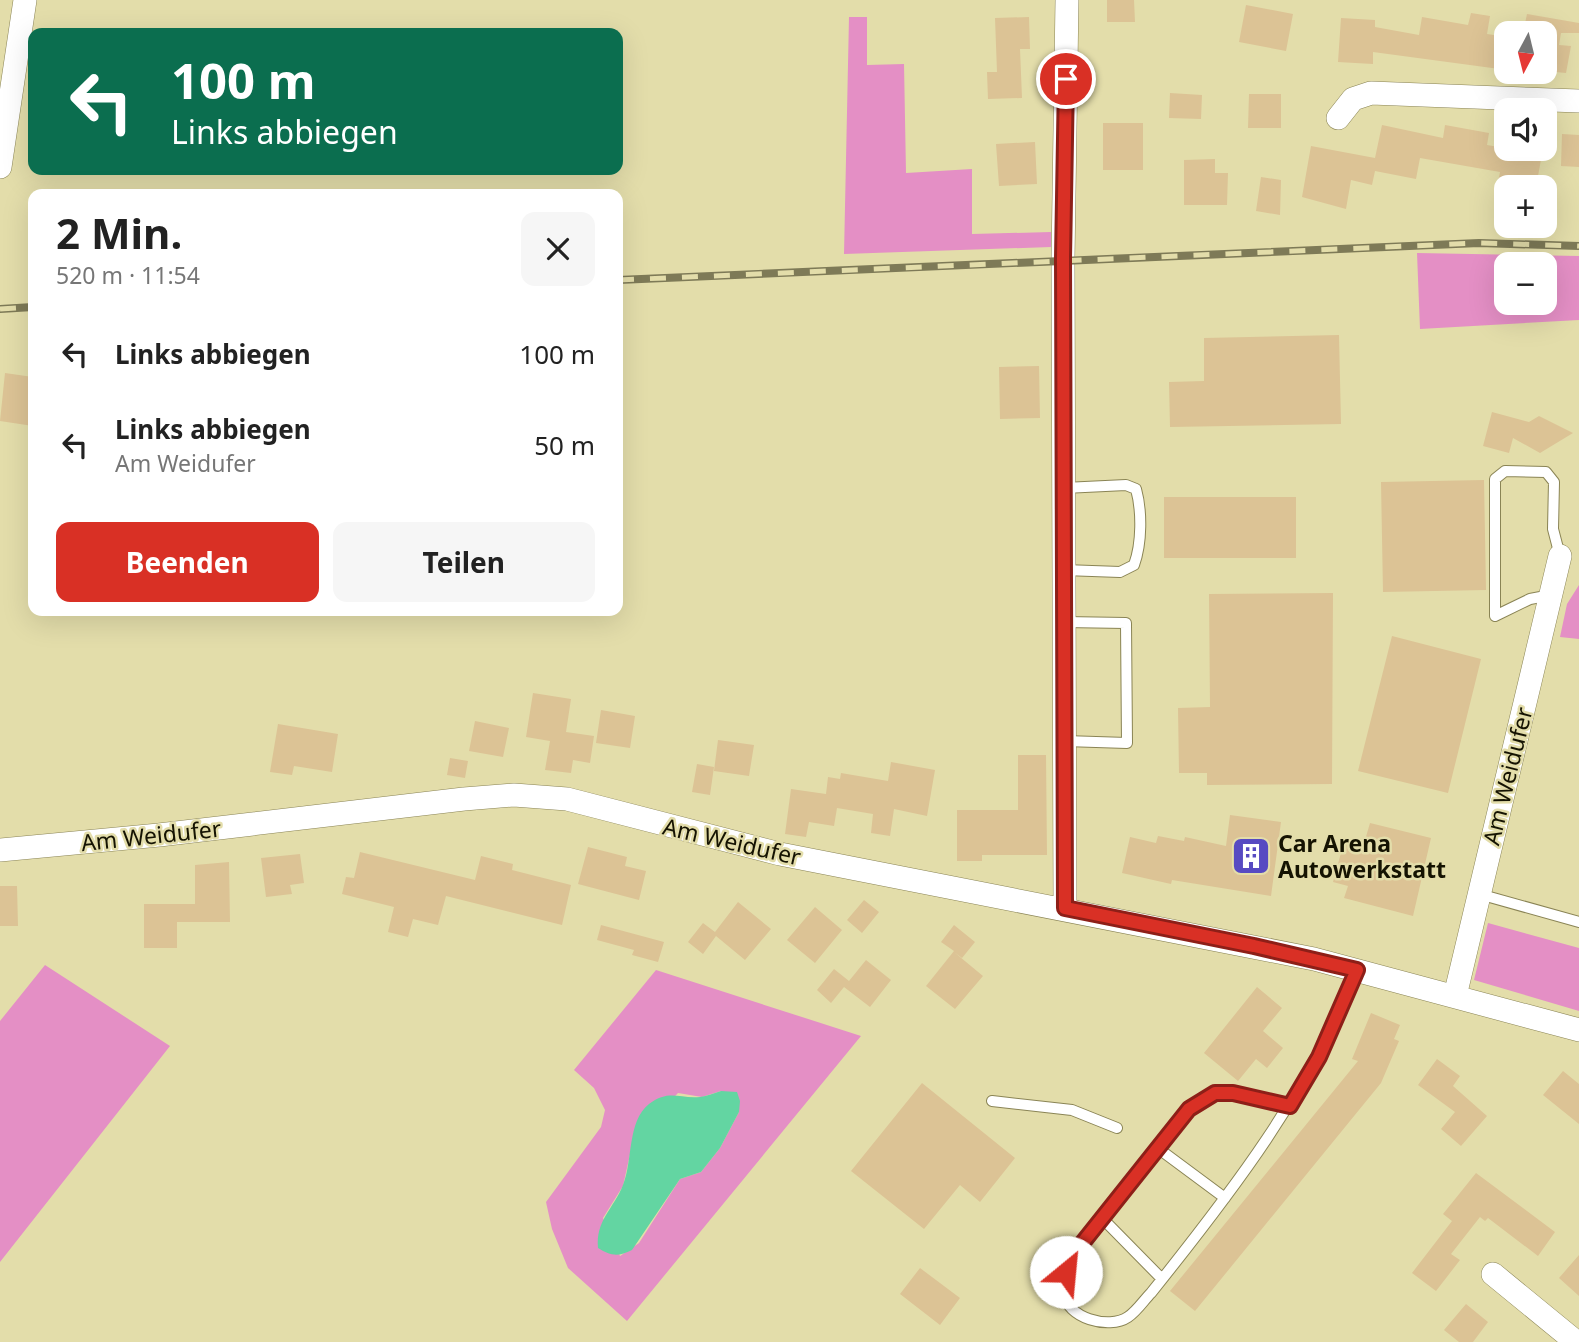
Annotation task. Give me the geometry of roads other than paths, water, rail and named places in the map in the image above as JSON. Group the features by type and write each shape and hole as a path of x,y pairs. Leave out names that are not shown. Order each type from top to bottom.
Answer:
{"street":[{"path":"0,167 25,0"},
{"path":"1065,908 1067,0"},
{"path":"1338,118 1353,99 1371,93 1579,101"},
{"name":"Am Weidufer","path":"1455,996 1560,556"},
{"name":"Am Weidufer","path":"0,850 514,795 567,799 780,854 1254,946 1357,970 1579,1030"},
{"path":"1493,1274 1576,1342"}],"lane":[{"path":"1551,595 1530,599 1495,616 1495,479 1505,471 1546,472 1554,482 1553,529 1560,556"},
{"path":"1064,488 1126,485 1136,489 1140,502 1138,553 1134,565 1120,572 1064,570"},
{"path":"1064,622 1126,623 1127,729 1127,743 1065,741"},
{"path":"1479,894 1579,922"},
{"path":"1290,1106 1233,1093 1215,1093 1189,1109 1076,1251 1066,1272 1064,1293 1067,1305 1081,1316 1103,1322 1121,1321 1129,1316 1162,1279 1225,1198 1290,1106 1319,1057 1357,970"},
{"path":"992,1101 1072,1110 1117,1128"},
{"path":"1158,1149 1225,1198"},
{"path":"1102,1218 1162,1279"}],"railway":[{"path":"623,280 1479,243 1579,246"},
{"path":"0,309 28,307"}],"place":[{"name":"Car Arena Autowerkstatt","path":"1251,856"}]}
